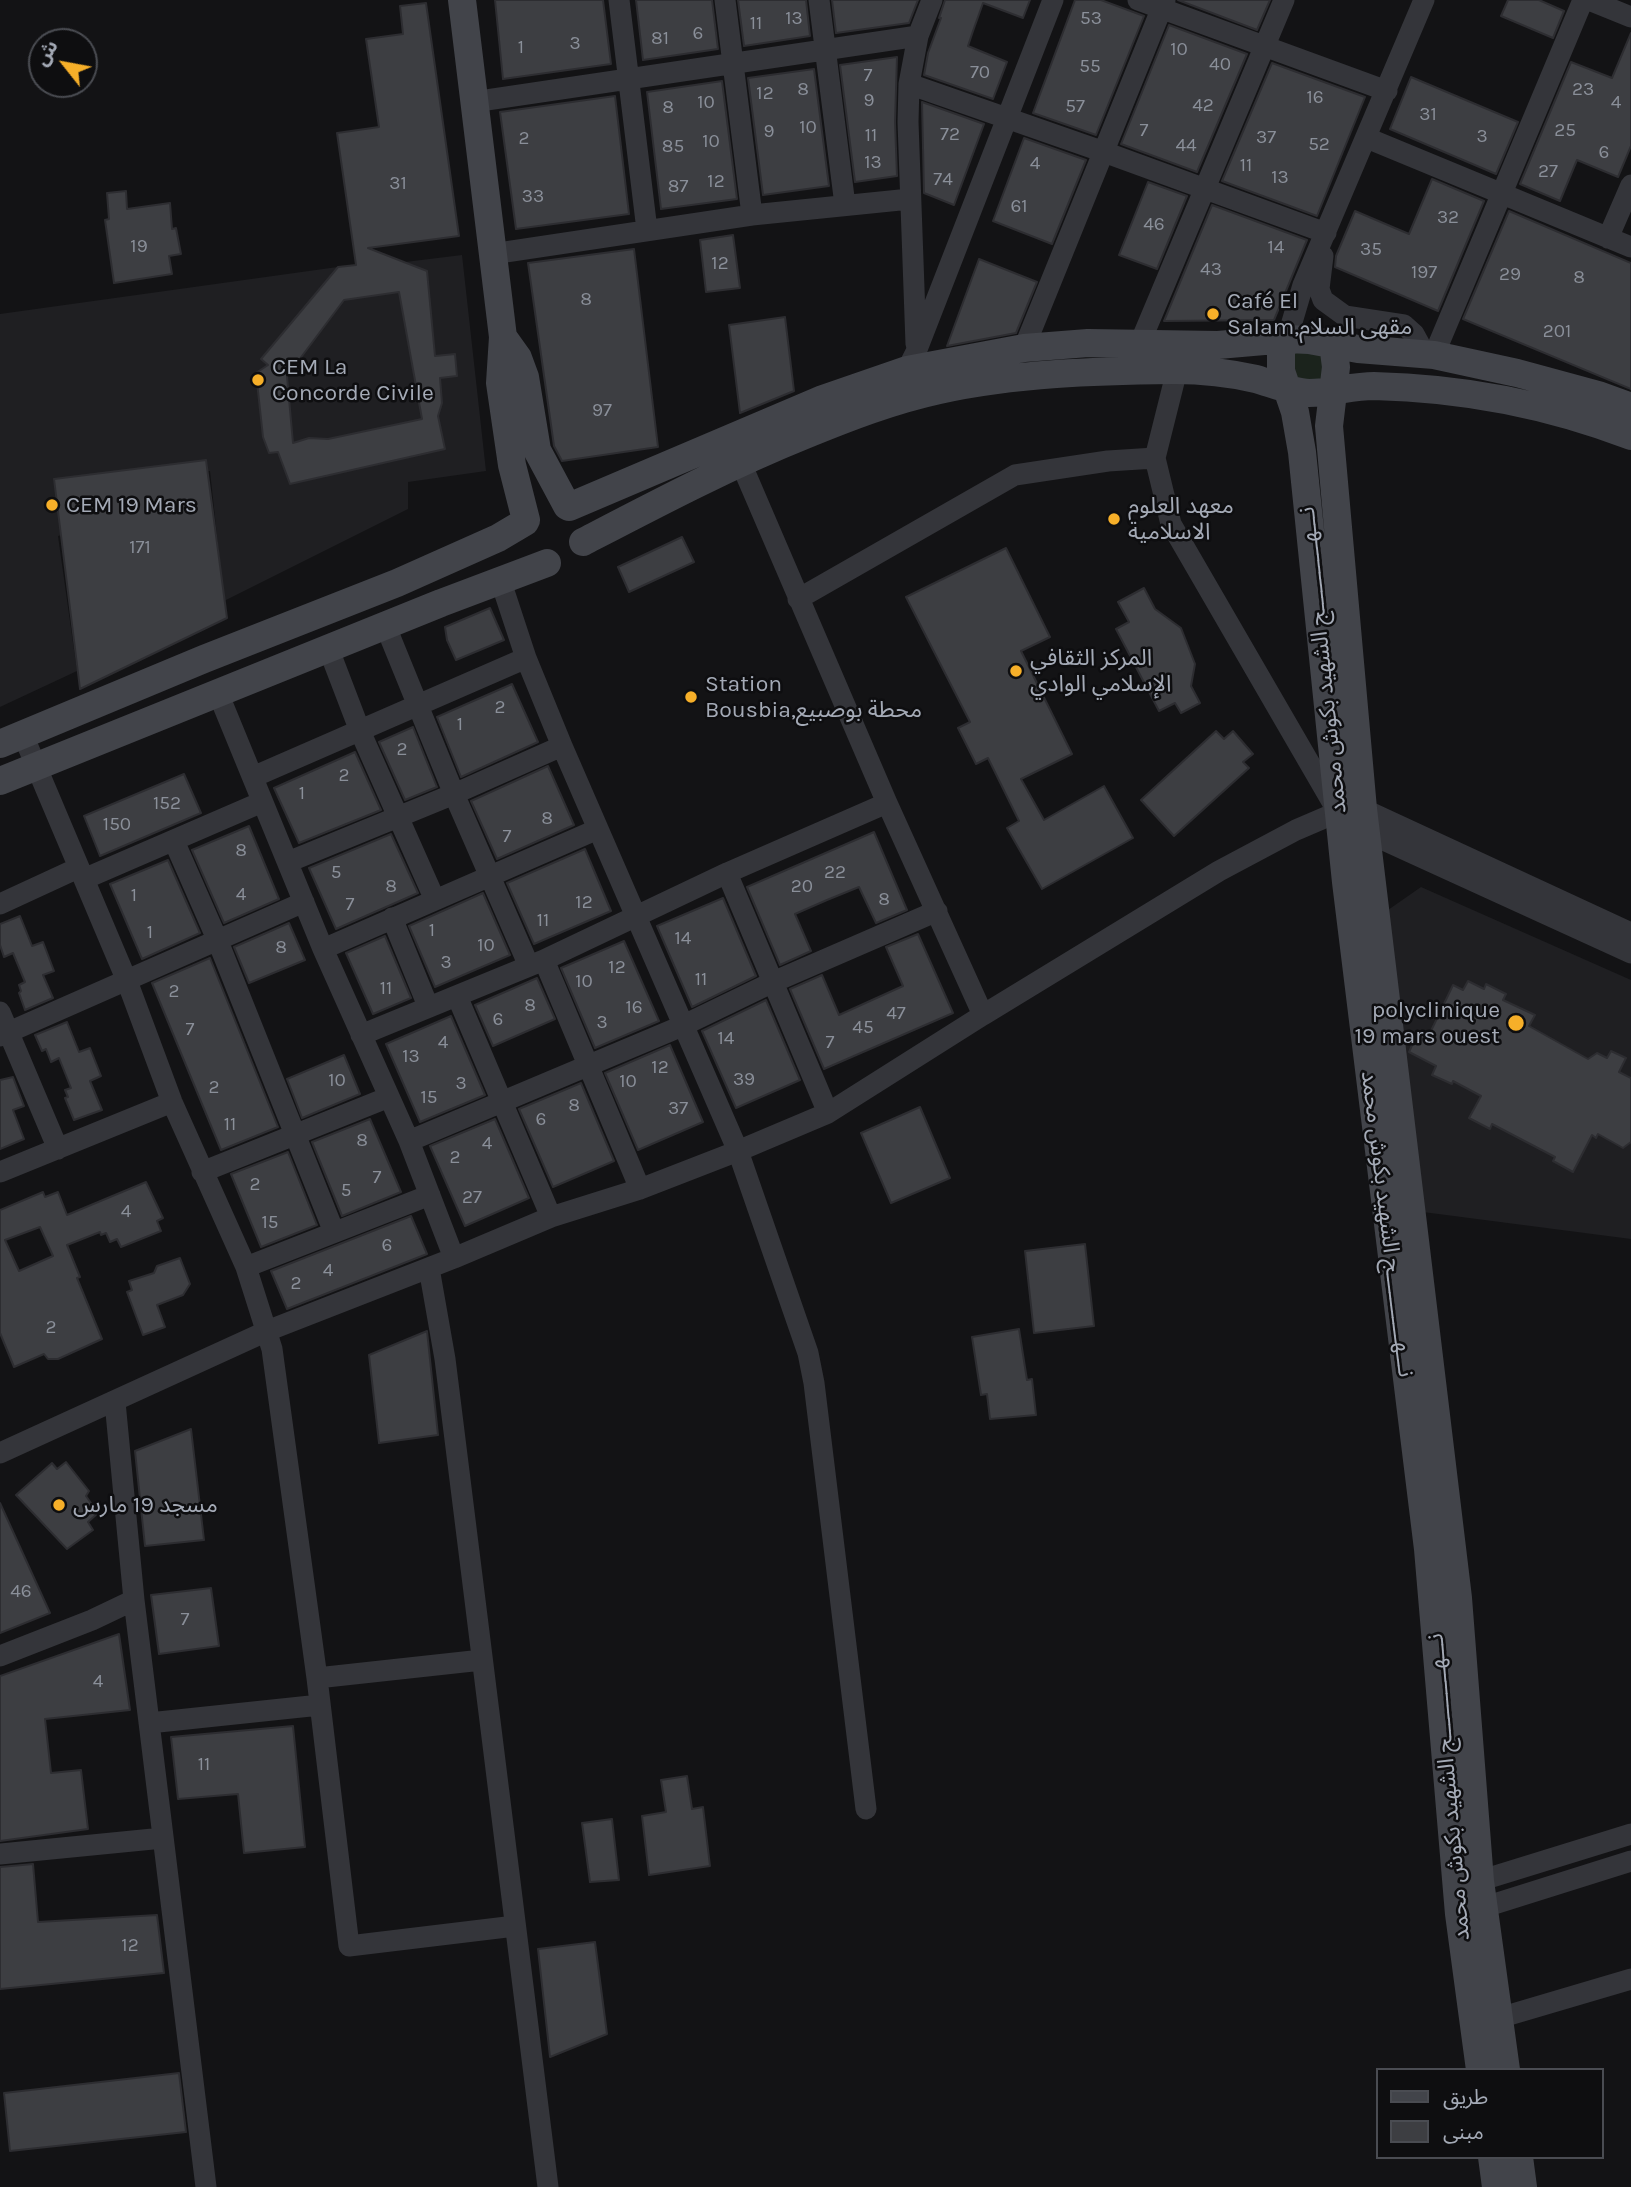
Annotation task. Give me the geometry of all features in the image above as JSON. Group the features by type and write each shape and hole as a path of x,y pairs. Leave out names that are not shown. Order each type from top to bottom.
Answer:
{"main road":[{"path":"462,0 503,337 500,383 512,465 525,521 523,539 531,555 547,563"},
{"path":"0,781 547,563 565,562 573,557 583,542 580,518 568,506 537,450 525,377 518,358 503,337"},
{"path":"11,739 397,583 498,538 525,521 539,506 548,503 568,506 911,361 1024,348 1140,343 1218,345 1287,339 1430,355 1517,373 1631,407"},
{"name":"نـــهـــــــــــج الشهيد بكوش محمد","path":"1287,339 1280,361 1281,370 1295,412 1302,452 1458,1598 1480,2068"},
{"name":"نـــهـــــــــــج الشهيد بكوش محمد","path":"1333,344 1336,367 1329,426 1352,821"},
{"path":"583,542 740,461 884,404 940,390 1020,377 1177,370 1228,374 1307,393 1378,386 1462,394 1513,402 1591,421 1631,436"},
{"name":"نـــهـــــــــــج الشهيد بكوش محمد","path":"1470,1898 1499,2018 1506,2068"},
{"path":"1492,2159 1496,2187"},
{"path":"1519,2159 1523,2187"}],"street":[{"path":"619,0 647,230"},
{"path":"725,0 752,215"},
{"path":"819,0 845,205"},
{"path":"911,361 909,84 918,36 932,0"},
{"path":"911,361 1053,0"},
{"path":"1138,0 1164,4 1265,47 1387,90"},
{"path":"1140,343 1284,0"},
{"path":"1287,339 1303,285 1424,0"},
{"path":"1326,233 1319,289 1323,300 1345,316 1404,325 1430,355 1583,0"},
{"path":"1589,0 1631,17"},
{"path":"1024,348 1164,4"},
{"path":"473,102 918,36"},
{"path":"909,84 1326,233"},
{"path":"1367,138 1631,247"},
{"path":"1608,238 1631,185"},
{"path":"492,254 752,215 910,199"},
{"path":"1177,370 1155,458 1171,524 1352,821 1631,953"},
{"path":"798,599 1015,475 1108,461 1155,458"},
{"path":"740,461 887,803 983,1015"},
{"path":"501,582 526,658 562,746 738,1152 808,1353 814,1383 866,1809"},
{"path":"386,627 489,876 589,1064 640,1189"},
{"path":"329,650 360,731 435,900"},
{"path":"253,777 526,658"},
{"path":"218,693 323,948 409,1141 454,1258"},
{"path":"11,739 37,765 127,981 172,1102 246,1267 267,1331 274,1362 317,1678 349,1946 515,1926"},
{"path":"288,862 562,746"},
{"path":"0,904 174,841 262,802"},
{"path":"361,1035 536,963 727,873 887,803"},
{"path":"0,1453 267,1331 551,1217 640,1189 738,1152 828,1113 1219,871 1296,830 1352,821 1631,933"},
{"path":"323,948 598,829"},
{"path":"174,841 217,939 334,1232"},
{"path":"727,873 771,983 828,1113"},
{"path":"5,1034 304,902"},
{"path":"409,1141 682,1026 771,983 937,911"},
{"path":"392,918 428,1006"},
{"path":"457,996 551,1217"},
{"path":"0,1012 5,1034 58,1149"},
{"path":"202,1171 389,1097"},
{"path":"0,1172 172,1102"},
{"path":"246,1267 430,1195"},
{"path":"429,1268 445,1359 548,2187"},
{"path":"115,1402 134,1600 206,2187"},
{"path":"0,1656 92,1620 134,1600"},
{"path":"317,1678 482,1660"},
{"path":"149,1723 320,1705"},
{"path":"1470,1898 1631,1834"},
{"path":"0,1854 163,1838"},
{"path":"1470,1898 1631,1861"},
{"path":"1499,2018 1631,1979"}],"shaded area":[{"name":"CEM La Concorde Civile","path":"462,255 486,471 408,482 408,509 224,601 210,471 102,484 106,527 58,536 77,671 0,707 0,314 395,259 405,262"},
{"path":"1323,351 1326,379 1299,387 1291,353"},
{"name":"polyclinique 19 mars ouest","path":"1421,887 1631,980 1631,1239 1423,1212 1388,910"}],"building":[{"path":"495,0 603,0 611,64 503,79"},
{"path":"636,0 712,0 718,49 643,60"},
{"path":"738,0 806,0 810,36 744,46"},
{"path":"832,0 918,0 909,23 836,33"},
{"path":"945,0 1030,0 1023,18 983,3 968,46 1007,62 993,99 924,75"},
{"path":"1075,0 1101,0 1144,16 1096,135 1033,113"},
{"path":"1178,0 1270,0 1257,30"},
{"path":"1508,0 1539,0 1564,11 1553,38 1501,16"},
{"path":"426,3 459,236 368,248 427,271 435,356 455,354 457,376 440,378 442,403 438,416 445,449 290,484 278,452 269,453 263,437 256,373 268,365 261,359 338,267 356,265 337,133 379,127 366,39 403,34 400,6","holes":["399,292 422,419 328,439 309,438 293,443 287,376 344,300"]},
{"path":"1169,25 1247,54 1197,172 1121,144"},
{"path":"1631,33 1631,146 1618,177 1577,160 1560,201 1520,184 1571,62 1612,78"},
{"path":"897,57 897,176 855,182 840,65"},
{"path":"1272,63 1365,97 1317,216 1222,181"},
{"path":"814,69 829,186 763,195 748,78"},
{"path":"1411,77 1518,122 1496,174 1390,129"},
{"path":"722,81 737,199 661,209 647,92"},
{"path":"615,96 629,214 516,229 500,112"},
{"path":"922,102 984,124 954,205 924,193"},
{"path":"1024,138 1086,160 1052,244 993,221"},
{"path":"1432,179 1484,201 1438,311 1335,267 1336,256 1355,211 1409,234"},
{"path":"1148,182 1187,196 1157,269 1119,255"},
{"path":"126,191 127,209 170,203 172,229 176,228 181,254 169,256 172,274 114,283 105,220 109,219 107,193"},
{"path":"1212,205 1307,240 1274,320 1164,321"},
{"path":"1509,211 1631,263 1631,389 1463,319"},
{"path":"733,235 740,288 706,292 700,240"},
{"path":"634,249 658,447 562,461 554,446 528,263"},
{"path":"979,259 1037,282 1016,333 947,346"},
{"path":"785,317 794,391 740,413 729,325"},
{"path":"206,460 227,618 80,689 54,479"},
{"path":"682,537 694,562 629,592 618,567"},
{"path":"1006,548 1050,637 1021,651 1072,754 1021,779 1044,820 1104,786 1133,838 1042,889 1007,828 1019,821 988,758 976,764 958,728 970,722 906,597"},
{"path":"1144,588 1155,609 1181,628 1195,664 1191,686 1200,703 1181,713 1175,703 1159,711 1116,629 1129,622 1118,602"},
{"path":"490,608 504,640 456,660 447,640 445,627"},
{"path":"512,684 538,742 461,777 437,717"},
{"path":"413,727 437,787 405,800 379,742"},
{"path":"1216,731 1224,739 1233,731 1253,754 1243,762 1249,768 1174,836 1141,800"},
{"path":"355,752 381,810 299,843 274,788"},
{"path":"548,766 574,825 497,859 471,801"},
{"path":"184,774 201,813 100,856 84,816"},
{"path":"249,826 279,899 224,923 192,850"},
{"path":"874,832 907,910 876,923 859,887 827,900 795,914 811,951 780,965 747,887"},
{"path":"391,834 418,893 336,929 309,868"},
{"path":"585,849 611,911 534,944 507,883"},
{"path":"168,860 200,933 142,959 110,884"},
{"path":"483,893 510,955 435,987 409,926"},
{"path":"723,898 756,976 692,1007 657,926"},
{"path":"20,916 32,946 43,942 54,971 43,975 53,998 25,1010 19,985 25,982 13,953 4,957 0,945 0,924"},
{"path":"289,923 305,960 249,983 234,947"},
{"path":"918,934 953,1013 824,1069 790,989 822,975 839,1015 903,986 886,947"},
{"path":"385,936 411,998 373,1014 346,953"},
{"path":"624,941 659,1021 595,1048 561,968"},
{"path":"210,958 278,1127 221,1150 152,983"},
{"path":"537,978 555,1019 493,1046 475,1005"},
{"path":"1468,981 1484,989 1486,984 1506,994 1503,1000 1535,1015 1529,1026 1588,1059 1597,1053 1607,1058 1611,1051 1626,1058 1619,1072 1631,1078 1631,1142 1623,1148 1598,1134 1596,1138 1592,1135 1573,1172 1553,1161 1555,1157 1492,1124 1490,1129 1469,1118 1481,1096 1453,1081 1452,1084 1432,1075 1436,1066 1409,1052 1419,1030 1429,1035 1453,985 1463,990"},
{"path":"766,1000 800,1080 736,1108 702,1031"},
{"path":"451,1016 485,1095 420,1122 386,1044"},
{"path":"67,1022 79,1052 90,1048 101,1076 90,1081 102,1110 74,1120 65,1098 68,1097 65,1090 71,1088 59,1058 51,1062 46,1049 42,1051 35,1035"},
{"path":"670,1045 703,1122 638,1150 605,1073"},
{"path":"344,1055 360,1094 302,1118 287,1079"},
{"path":"13,1077 24,1106 13,1110 24,1139 0,1149 0,1080"},
{"path":"581,1083 614,1161 553,1187 519,1109"},
{"path":"920,1107 950,1178 891,1203 861,1133"},
{"path":"370,1119 401,1192 342,1216 312,1142"},
{"path":"495,1119 529,1198 465,1226 430,1146"},
{"path":"288,1152 317,1225 261,1247 231,1174"},
{"path":"146,1182 163,1218 157,1221 161,1231 121,1247 117,1239 110,1242 106,1233 101,1235 100,1232 67,1245 80,1277 77,1278 102,1339 58,1359 48,1359 44,1354 14,1367 0,1333 0,1210 43,1192 45,1197 58,1192 67,1215","holes":["40,1227 53,1256 19,1271 5,1240"]},
{"path":"411,1216 427,1254 287,1309 271,1271"},
{"path":"1085,1244 1094,1326 1034,1333 1025,1251"},
{"path":"180,1258 190,1284 183,1295 157,1305 165,1327 143,1335 127,1292 132,1290 129,1281 154,1273 157,1266"},
{"path":"1019,1329 1027,1380 1032,1379 1036,1415 990,1419 987,1394 981,1395 972,1337"},
{"path":"427,1331 438,1435 379,1443 369,1355"},
{"path":"191,1429 204,1540 145,1546 135,1451"},
{"name":"مسجد 19 مارس","path":"66,1462 89,1491 86,1496 98,1513 88,1522 93,1530 67,1549 16,1495 52,1463 57,1469"},
{"path":"0,1503 50,1613 0,1633"},
{"path":"211,1588 219,1646 159,1654 151,1595"},
{"path":"119,1634 130,1710 45,1719 51,1773 81,1770 88,1829 0,1841 0,1676"},
{"path":"293,1726 305,1847 244,1853 238,1794 178,1799 171,1737"},
{"path":"687,1776 692,1809 703,1807 710,1866 649,1875 642,1816 666,1812 661,1780"},
{"path":"612,1819 619,1880 590,1882 582,1823"},
{"path":"33,1864 38,1922 157,1915 164,1973 0,1989 0,1867"},
{"path":"595,1942 607,2034 550,2057 538,1949"},
{"path":"179,2073 186,2132 10,2151 4,2093"}],"place":[{"name":"Café El Salam,مقهى السلام","path":"1213,314"},
{"name":"CEM La Concorde Civile","path":"258,380"},
{"name":"CEM 19 Mars","path":"52,505"},
{"name":"معهد العلوم الاسلامية","path":"1114,519"},
{"name":"المركز الثقافي الإسلامي الوادي","path":"1016,671"},
{"name":"Station Bousbia,محطة بوصبيع","path":"691,697"},
{"name":"polyclinique 19 mars ouest","path":"1516,1023"},
{"name":"مسجد 19 مارس","path":"59,1505"}]}
